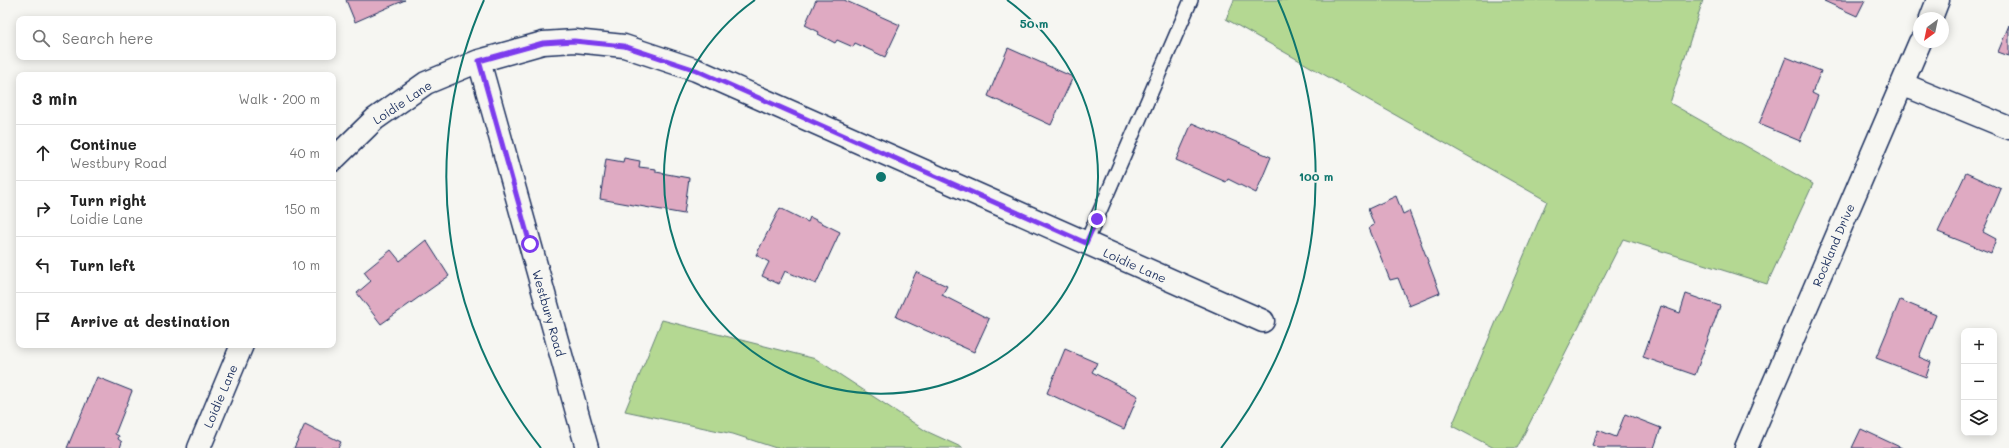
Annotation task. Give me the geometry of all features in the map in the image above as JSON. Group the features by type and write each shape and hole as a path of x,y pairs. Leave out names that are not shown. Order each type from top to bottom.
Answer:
{"street":[{"path":"1933,12 1938,0"},
{"name":"Loidie Lane","path":"336,157 375,118 426,83 479,61 543,43 574,41 624,46 696,70 1263,321"},
{"name":"Rockland Drive","path":"1746,448 1917,48"},
{"name":"Westbury Road","path":"479,61 587,448"},
{"path":"1902,84 2009,128"},
{"name":"Loidie Lane","path":"198,448 241,348"}],"lane":[{"path":"1086,243 1191,0"}],"green space":[{"path":"1234,0 1703,0 1670,103 1813,184 1767,284 1623,239 1517,448 1494,448 1452,426 1547,201 1226,19"},
{"path":"662,320 816,359 926,431 963,448 776,448 733,434 625,411"}],"building":[{"path":"346,0 405,0 355,22"},
{"path":"816,0 844,0 900,25 885,57 855,43 853,47 837,40 835,43 818,34 819,32 805,25"},
{"path":"1824,0 1865,0 1857,16"},
{"path":"2009,25 2009,56 1998,52"},
{"path":"1008,48 1073,77 1051,125 988,96"},
{"path":"1786,57 1821,71 1812,93 1818,96 1800,141 1759,124"},
{"path":"1192,123 1271,157 1256,193 1228,179 1226,182 1176,160"},
{"path":"624,158 640,161 639,167 656,169 656,172 689,178 684,214 600,199 606,159 623,162"},
{"path":"1966,173 2001,189 1983,232 1996,239 1991,253 1938,232"},
{"path":"1396,196 1403,214 1409,211 1440,293 1409,306 1398,278 1390,280 1369,228 1374,225 1368,209"},
{"path":"780,208 808,222 810,217 840,232 816,284 785,271 779,284 762,276 769,262 756,255"},
{"path":"426,240 449,276 381,324 357,293 371,281 364,272 391,250 400,261"},
{"path":"916,272 947,286 942,295 989,319 974,352 896,317"},
{"path":"1686,294 1720,306 1695,375 1643,357 1661,306 1680,313"},
{"path":"1900,300 1936,315 1919,357 1931,362 1926,377 1876,358"},
{"path":"1065,349 1097,363 1092,372 1138,396 1124,429 1047,393"},
{"path":"97,377 132,391 115,434 119,436 118,439 122,442 120,448 67,448"},
{"path":"1625,414 1661,428 1654,448 1599,448 1592,445 1598,430 1616,437"},
{"path":"305,424 341,442 338,448 294,448"},
{"path":"1861,429 1902,448 1852,448"}],"route":[{"path":"530,244 479,61 543,43 574,41 624,46 696,70 1086,243 1097,219"}]}
